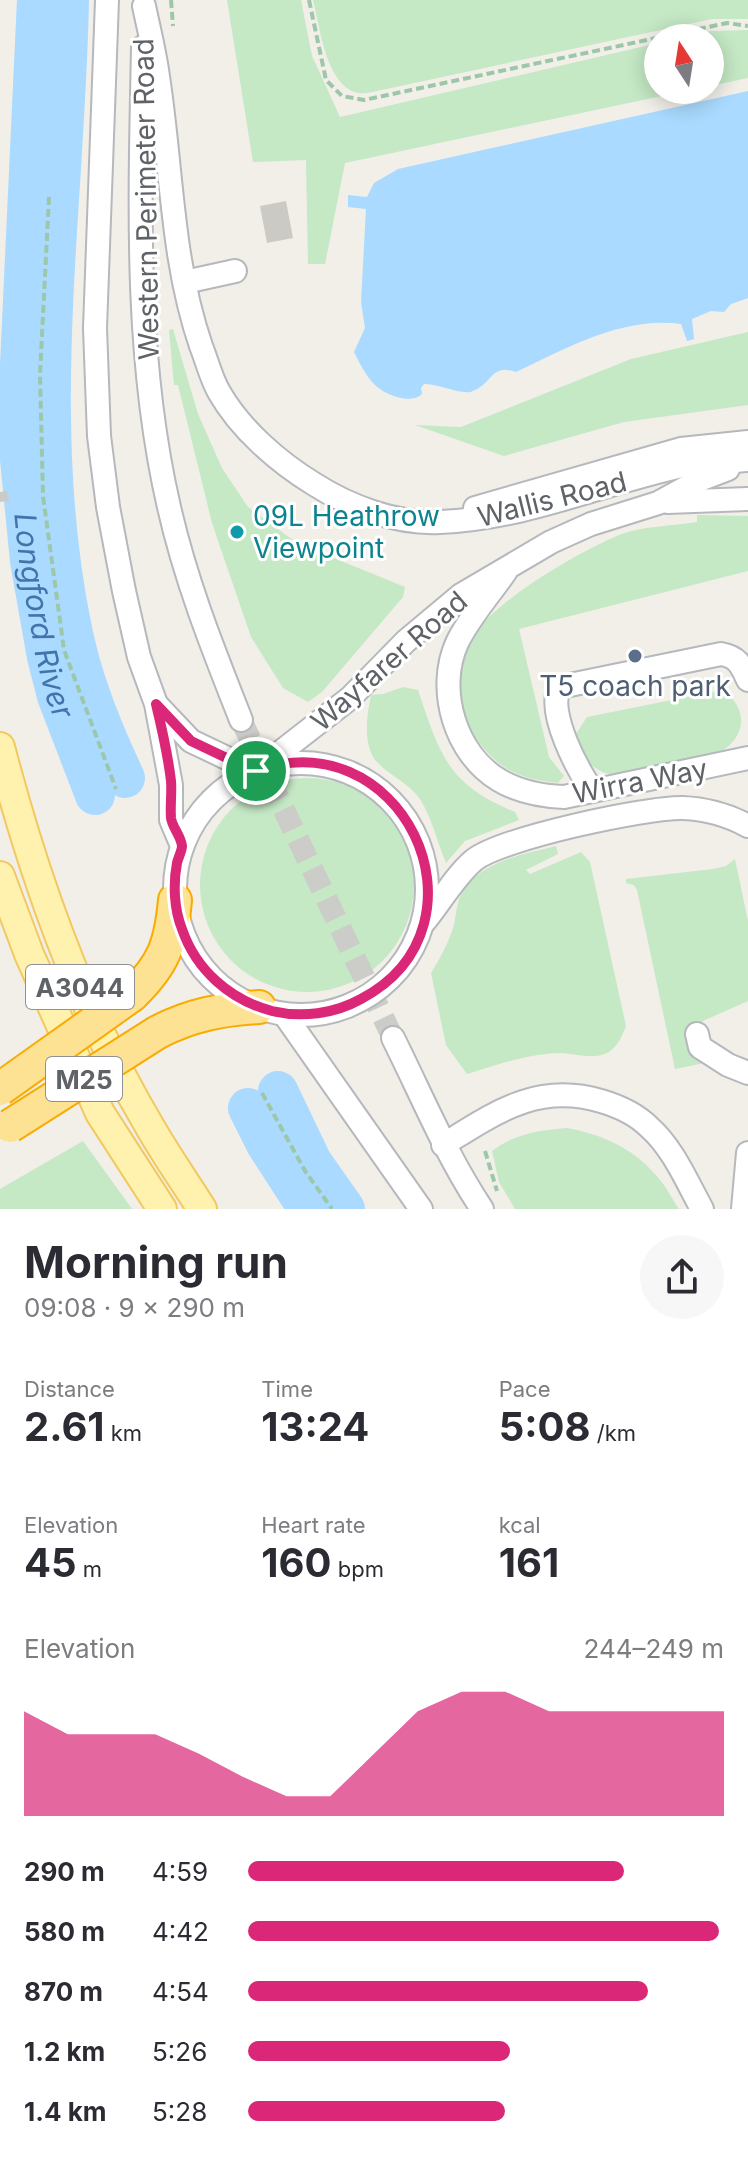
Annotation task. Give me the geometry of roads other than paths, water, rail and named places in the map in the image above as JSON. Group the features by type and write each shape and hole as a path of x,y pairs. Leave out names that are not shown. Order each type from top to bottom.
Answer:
{"highway":[{"name":"M25","path":"0,1089 132,995 152,974 172,934 175,900"},
{"name":"M25","path":"5,1130 181,1020 228,1008 272,1010"}],"main road":[{"name":"A3044","path":"0,747 31,861 82,991 149,1125 202,1209"},
{"name":"A3044","path":"0,876 29,954 87,1088 162,1209"}],"street":[{"name":"Western Perimeter Road","path":"107,0 95,377 110,521 139,657 156,704 167,754 171,820 182,846"},
{"name":"Western Perimeter Road","path":"144,3 141,278 151,410 169,506 194,601 241,720"},
{"name":"Wallis Road","path":"144,3 158,77 177,250 195,329 219,392 243,425 296,473 360,508 437,523 523,511 686,465 748,461"},
{"path":"185,282 235,271"},
{"path":"437,523 478,507 639,459 681,449 748,442"},
{"name":"Wayfarer Road","path":"252,772 350,698 437,613 512,563 591,524 658,503 702,479 748,461"},
{"name":"Wayfarer Road","path":"658,503 748,499"},
{"name":"Wirra Way","path":"512,563 457,642 449,673 451,713 467,748 480,766 518,790 564,797 737,761"},
{"path":"593,791 576,769 567,746 556,704 559,689 721,654 733,656 739,661 748,680"},
{"name":"Western Perimeter Road","path":"156,704 191,741 252,772"},
{"path":"737,761 748,780"},
{"path":"423,923 427,879 424,857 411,827 392,800 353,773 305,762 280,764 252,772 220,792 197,816 182,846 177,864 175,900 181,928 193,955 211,977 233,995 272,1010 329,1012 370,994 403,963 423,923 475,859 494,849 525,838 670,808 710,810 748,826"},
{"path":"272,1010 421,1209"},
{"path":"697,1034 700,1047 748,1073"},
{"path":"393,1038 443,1145 491,1203"},
{"path":"443,1145 484,1119 523,1101 568,1094 587,1097 610,1103 650,1127 675,1160 702,1209"},
{"path":"743,1209 748,1153"}],"water":[{"path":"748,91 748,298 731,304 724,312 711,311 692,319 694,339 687,341 681,324 659,323 617,329 575,344 516,372 497,372 480,388 469,392 424,384 422,394 405,399 385,392 369,378 354,352 365,328 361,302 366,209 348,207 348,195 367,197 374,183 398,169 690,104 724,104 724,96"}],"waterway":[{"name":"Longford River","path":"37,0 17,429 30,561 47,657 57,696 95,795"},
{"path":"69,0 53,312 52,468 59,546 75,644 93,703 125,778"},
{"path":"278,1091 312,1162 345,1209"},
{"name":"Longford River","path":"248,1108 266,1144 308,1209"}],"tunnel":[{"path":"241,720 393,1038"}],"place":[{"name":"09L Heathrow Viewpoint","path":"237,532"},
{"name":"T5 coach park","path":"635,656"}]}
